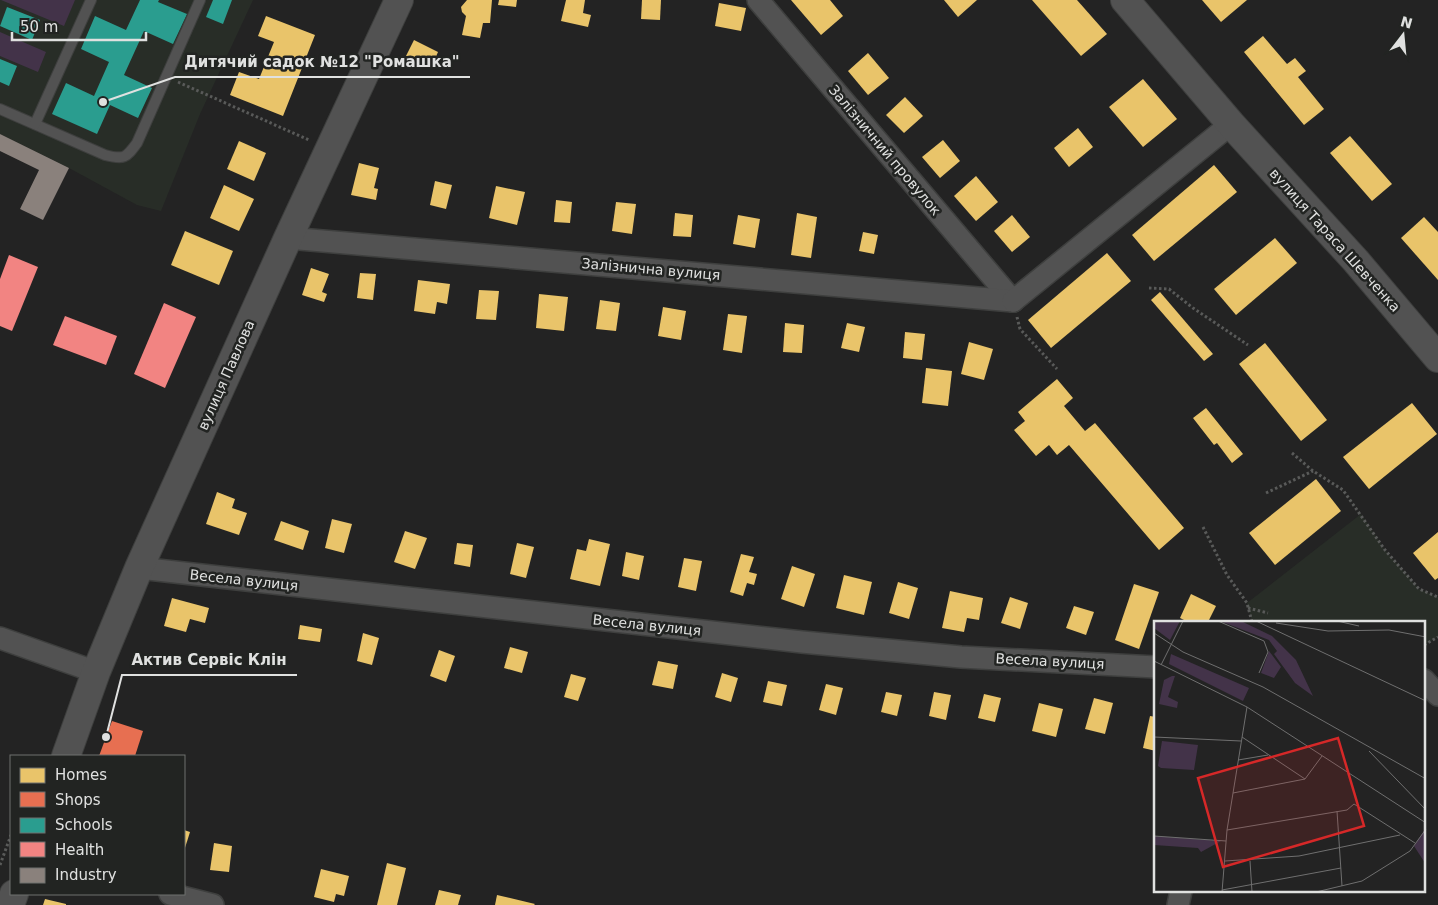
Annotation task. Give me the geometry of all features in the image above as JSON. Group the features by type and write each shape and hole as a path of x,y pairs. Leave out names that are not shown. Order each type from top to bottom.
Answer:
{"street":[{"name":"вулиця Павлова","path":"66,755 96,672 139,568 288,238 399,0"},
{"name":"Залізничний провулок","path":"758,0 1013,301"},
{"name":"вулиця Тараса Шевченка","path":"1125,0 1231,124 1356,261 1438,358"},
{"path":"1013,301 1231,124"},
{"name":"Залізнична вулиця","path":"288,238 1013,301"},
{"name":"Весела вулиця","path":"139,568 812,643 961,656 1154,667"},
{"path":"0,638 96,672"},
{"path":"1426,682 1438,695"},
{"path":"1178,905 1181,892"},
{"path":"174,895 213,905"}],"lane":[{"path":"35,124 91,0"},
{"path":"0,109 105,155 118,158 128,156 137,142 200,0"}],"path":[{"path":"166,77 330,149"},
{"path":"1149,288 1169,289 1193,308 1248,345"},
{"path":"1013,301 1020,329 1057,369"},
{"path":"1292,453 1313,471 1343,490 1385,550 1419,589 1438,597"},
{"path":"1266,492 1313,471"},
{"path":"1203,526 1227,575 1247,603 1252,621"},
{"path":"1248,608 1268,612"},
{"path":"1426,644 1438,637"},
{"path":"0,865 10,838"}],"shaded area":[{"path":"0,0 253,0 200,114 161,211 137,205 69,168 0,134"},
{"path":"1,0 75,0 64,26"},
{"path":"0,32 46,52 38,72 0,56"},
{"path":"1361,514 1385,550 1419,589 1438,597 1438,637 1426,644 1426,621 1252,621 1247,603"}],"building: Homes":[{"path":"467,0 492,0 490,23 483,23 480,38 462,35 466,16 462,12 461,7"},
{"path":"499,0 517,0 516,7 498,5"},
{"path":"566,0 585,0 583,13 591,15 588,27 561,21"},
{"path":"642,0 661,0 660,20 641,19"},
{"path":"791,0 830,0 843,16 821,35"},
{"path":"944,0 977,0 958,17"},
{"path":"1032,0 1077,0 1107,34 1081,56"},
{"path":"1202,0 1247,0 1221,22"},
{"path":"719,3 746,8 741,31 715,26"},
{"path":"266,16 315,35 283,116 230,95 239,72 259,79 274,42 258,36"},
{"path":"1263,36 1287,64 1295,58 1306,71 1298,77 1324,109 1304,125 1244,52"},
{"path":"414,40 438,52 431,68 406,56"},
{"path":"868,53 889,78 868,95 848,71"},
{"path":"1143,79 1177,119 1143,147 1109,107"},
{"path":"905,97 923,116 904,133 886,115"},
{"path":"1078,128 1093,147 1069,167 1054,148"},
{"path":"1350,136 1392,184 1372,201 1330,153"},
{"path":"943,140 960,161 940,178 922,157"},
{"path":"239,141 266,153 254,181 227,169"},
{"path":"359,163 379,168 374,188 378,189 376,200 351,195"},
{"path":"1214,165 1237,192 1154,261 1132,235"},
{"path":"976,176 998,202 976,221 954,196"},
{"path":"435,181 452,185 446,209 430,205"},
{"path":"224,185 254,199 239,231 210,218"},
{"path":"496,186 525,192 517,225 489,218"},
{"path":"556,200 572,202 570,223 554,222"},
{"path":"616,202 636,204 632,234 612,231"},
{"path":"675,213 693,215 691,237 673,236"},
{"path":"797,213 817,217 811,258 791,255"},
{"path":"738,215 760,219 755,248 733,244"},
{"path":"1012,215 1030,237 1012,252 994,231"},
{"path":"1424,217 1438,232 1438,280 1401,238"},
{"path":"185,231 233,251 219,285 171,265"},
{"path":"863,232 878,235 874,254 859,251"},
{"path":"1275,238 1297,263 1236,315 1214,289"},
{"path":"1107,253 1131,281 1051,348 1028,320"},
{"path":"311,268 329,274 322,292 327,294 324,302 302,295"},
{"path":"360,273 376,274 373,300 357,298"},
{"path":"418,280 450,284 447,304 437,302 435,314 414,311"},
{"path":"479,290 499,291 496,320 476,319"},
{"path":"1160,292 1213,354 1204,361 1151,300"},
{"path":"539,294 568,297 564,331 536,328"},
{"path":"600,300 620,303 616,331 596,329"},
{"path":"663,307 686,311 681,340 658,336"},
{"path":"728,314 747,316 742,353 723,350"},
{"path":"785,323 804,325 802,353 783,352"},
{"path":"847,323 865,327 859,352 841,348"},
{"path":"905,332 925,334 922,360 903,358"},
{"path":"969,342 993,349 984,380 961,374"},
{"path":"1265,343 1327,420 1301,441 1239,364"},
{"path":"926,368 952,371 948,406 922,403"},
{"path":"1057,379 1073,398 1064,406 1085,431 1095,423 1184,528 1159,550 1069,445 1057,455 1049,445 1036,456 1014,430 1025,421 1018,412"},
{"path":"1412,403 1437,434 1369,489 1343,457"},
{"path":"1206,408 1243,454 1232,463 1217,443 1214,445 1193,418"},
{"path":"1316,479 1341,511 1275,565 1249,533"},
{"path":"217,492 235,499 232,508 247,513 239,535 206,524"},
{"path":"332,519 352,524 344,553 325,548"},
{"path":"281,521 309,531 303,550 274,540"},
{"path":"405,531 427,538 415,569 394,562"},
{"path":"1438,532 1438,578 1435,580 1413,553"},
{"path":"589,539 610,544 600,586 570,579 577,549 586,551"},
{"path":"457,543 473,545 470,567 454,564"},
{"path":"517,543 534,547 526,578 510,574"},
{"path":"626,552 644,556 639,580 622,576"},
{"path":"741,554 754,557 749,572 757,574 754,585 747,583 743,596 730,592"},
{"path":"684,558 702,561 696,591 678,587"},
{"path":"792,566 815,574 804,607 781,599"},
{"path":"844,575 872,582 864,615 836,608"},
{"path":"898,582 918,588 909,619 889,613"},
{"path":"1134,584 1159,592 1139,649 1115,640"},
{"path":"950,591 983,598 979,620 967,618 964,632 942,628"},
{"path":"1191,594 1216,606 1208,621 1186,621 1180,618"},
{"path":"1010,597 1028,603 1020,629 1001,623"},
{"path":"172,598 209,608 205,623 190,619 186,632 164,626"},
{"path":"1074,606 1094,612 1086,635 1066,628"},
{"path":"300,625 322,629 320,642 298,639"},
{"path":"363,633 379,638 372,665 357,661"},
{"path":"510,647 528,652 522,673 504,668"},
{"path":"439,650 455,656 446,682 430,676"},
{"path":"658,661 678,665 673,689 652,685"},
{"path":"722,673 738,678 731,702 715,697"},
{"path":"571,674 586,678 578,701 564,697"},
{"path":"768,681 787,685 782,706 763,702"},
{"path":"826,684 843,688 836,715 819,710"},
{"path":"886,692 902,695 897,716 881,712"},
{"path":"934,692 951,695 946,720 929,716"},
{"path":"984,694 1001,698 995,722 978,718"},
{"path":"1094,698 1113,703 1105,734 1085,729"},
{"path":"1039,703 1063,709 1056,737 1032,731"},
{"path":"1150,716 1154,717 1154,751 1143,748"},
{"path":"185,830 190,832 185,848"},
{"path":"214,843 232,846 229,872 210,870"},
{"path":"387,863 406,868 397,905 377,905"},
{"path":"321,869 349,876 344,896 336,894 334,902 314,897"},
{"path":"439,890 461,895 458,905 435,905"},
{"path":"497,895 535,904 495,905"},
{"path":"45,899 66,904 66,905 43,905"}],"building: Shops":[{"path":"112,721 143,731 135,755 99,755"}],"building: Schools":[{"path":"140,0 159,0 158,2 187,14 173,44 144,31 124,75 152,88 138,118 110,105 97,134 52,114 66,83 94,96 109,62 81,49 95,16 126,30"},
{"path":"213,0 232,0 223,24 206,17"},
{"path":"7,7 40,20 32,40 0,26"},
{"path":"0,59 17,66 9,86 0,82"}],"building: Health":[{"path":"9,255 38,267 12,331 0,326 0,279"},
{"path":"164,303 196,317 165,388 134,374"},
{"path":"65,316 117,336 106,365 53,345"}],"building: Industry":[{"path":"0,134 69,168 43,220 20,209 39,170 0,151"}],"place":[{"name":"Дитячий садок №12 \"Ромашка\"","path":"103,102"},
{"name":"Актив Сервiс Клiн","path":"106,737"}]}
